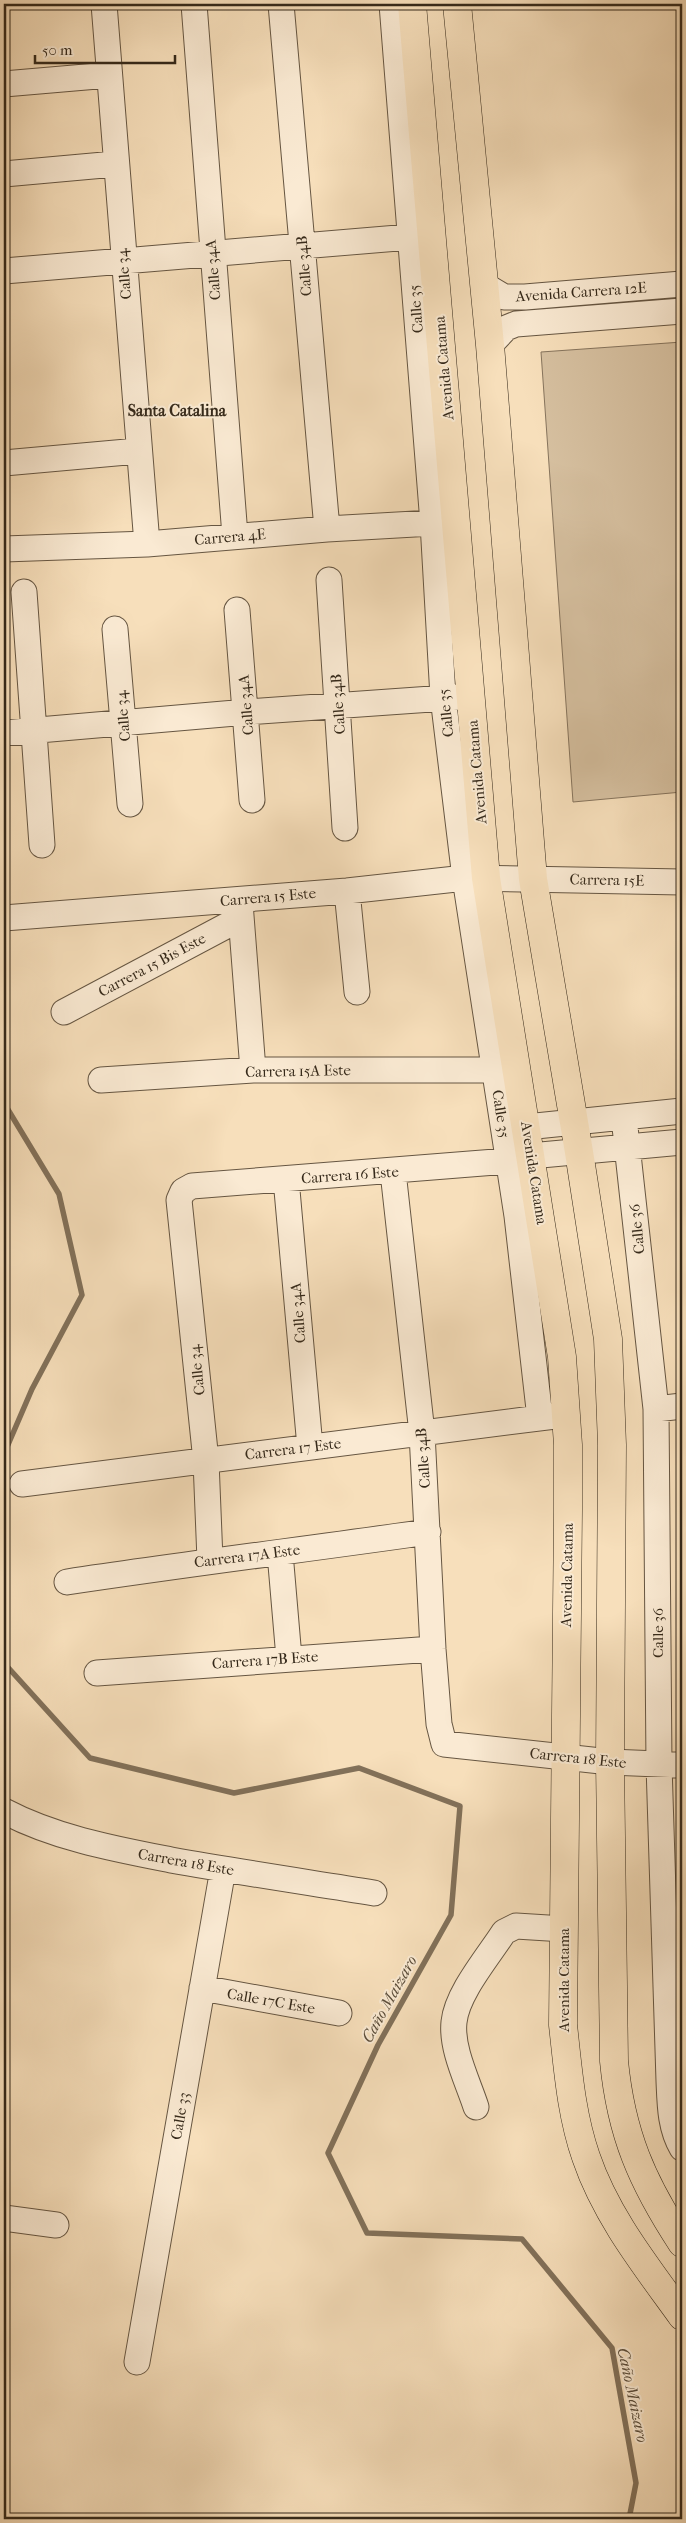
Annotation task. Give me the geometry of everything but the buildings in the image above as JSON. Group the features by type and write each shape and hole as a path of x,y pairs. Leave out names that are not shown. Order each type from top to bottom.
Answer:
{"main road":[{"name":"Avenida Catama","path":"412,4 457,697 476,878 526,1127 519,1159 562,1357 552,1417 568,1445 563,2025 572,2106 586,2158 624,2236 678,2303"},
{"path":"457,4 490,345 532,879 574,1121 608,1339 612,1445 610,1762 614,2061 618,2100 629,2142 649,2189 682,2243"}],"street":[{"name":"Calle 34","path":"104,4 146,544"},
{"name":"Calle 34A","path":"194,4 235,536"},
{"name":"Calle 34B","path":"281,4 327,529"},
{"name":"Calle 35","path":"392,4 410,237 445,522"},
{"path":"4,84 109,75"},
{"path":"4,174 115,164"},
{"path":"4,271 303,244 410,237"},
{"name":"Avenida Carrera 12E","path":"484,285 504,298 525,298 682,284"},
{"name":"Avenida Carrera 12E","path":"490,345 506,328 516,324 682,311"},
{"path":"4,463 138,450"},
{"name":"Carrera 4E","path":"4,549 146,544 327,529 445,522"},
{"name":"Calle 34B","path":"329,580 345,828"},
{"path":"24,592 42,845"},
{"name":"Calle 34A","path":"237,610 247,712 252,800"},
{"name":"Calle 34","path":"115,628 130,804"},
{"path":"4,734 123,722 457,697"},
{"name":"Calle 35","path":"476,878 494,1070 519,1159"},
{"name":"Carrera 15 Este","path":"4,918 240,909 347,891 476,878 532,879"},
{"name":"Carrera 15E","path":"532,879 682,882"},
{"path":"347,891 357,992"},
{"path":"240,909 253,1070"},
{"name":"Carrera 15 Bis Este","path":"64,1012 240,909"},
{"name":"Carrera 15A Este","path":"101,1080 253,1070 494,1070"},
{"path":"526,1127 682,1111"},
{"name":"Calle 36","path":"624,1118 629,1148 656,1409 671,1765 676,2080 671,2112 676,2137 682,2148"},
{"name":"Carrera 16 Este","path":"192,1186 393,1172 682,1142"},
{"name":"Calle 34B","path":"393,1172 422,1433 433,1650 439,1724 444,1744"},
{"name":"Calle 34A","path":"286,1179 310,1447"},
{"name":"Calle 34","path":"192,1186 183,1191 179,1200 206,1461 210,1560"},
{"path":"656,1409 682,1406"},
{"name":"Carrera 17 Este","path":"22,1484 552,1417"},
{"name":"Carrera 17A Este","path":"66,1582 210,1560 280,1553 428,1532"},
{"path":"280,1553 289,1658"},
{"name":"Carrera 17B Este","path":"97,1673 289,1658 433,1650"},
{"name":"Carrera 18 Este","path":"444,1744 610,1762 671,1765"},
{"name":"Carrera 18 Este","path":"4,1811 20,1819 103,1847 223,1869 374,1893"},
{"name":"Calle 33","path":"137,2362 223,1869"},
{"path":"476,2107 456,2045 454,2023 458,2004 504,1932 516,1926 564,1929"},
{"name":"Calle 17C Este","path":"202,1988 339,2013"},
{"path":"4,2218 56,2225"}],"shaded area":[{"path":"682,342 682,792 573,802 541,352"}],"waterway":[{"name":"Caño Maizaro","path":"4,1103 59,1194 82,1295 32,1389 4,1454"},
{"name":"Caño Maizaro","path":"4,1663 90,1758 234,1793 359,1768 460,1806 451,1915 378,2045 328,2153 367,2233 522,2239 612,2348 636,2483 629,2519"}],"district":[{"name":"Santa Catalina","path":"177,410"}]}
